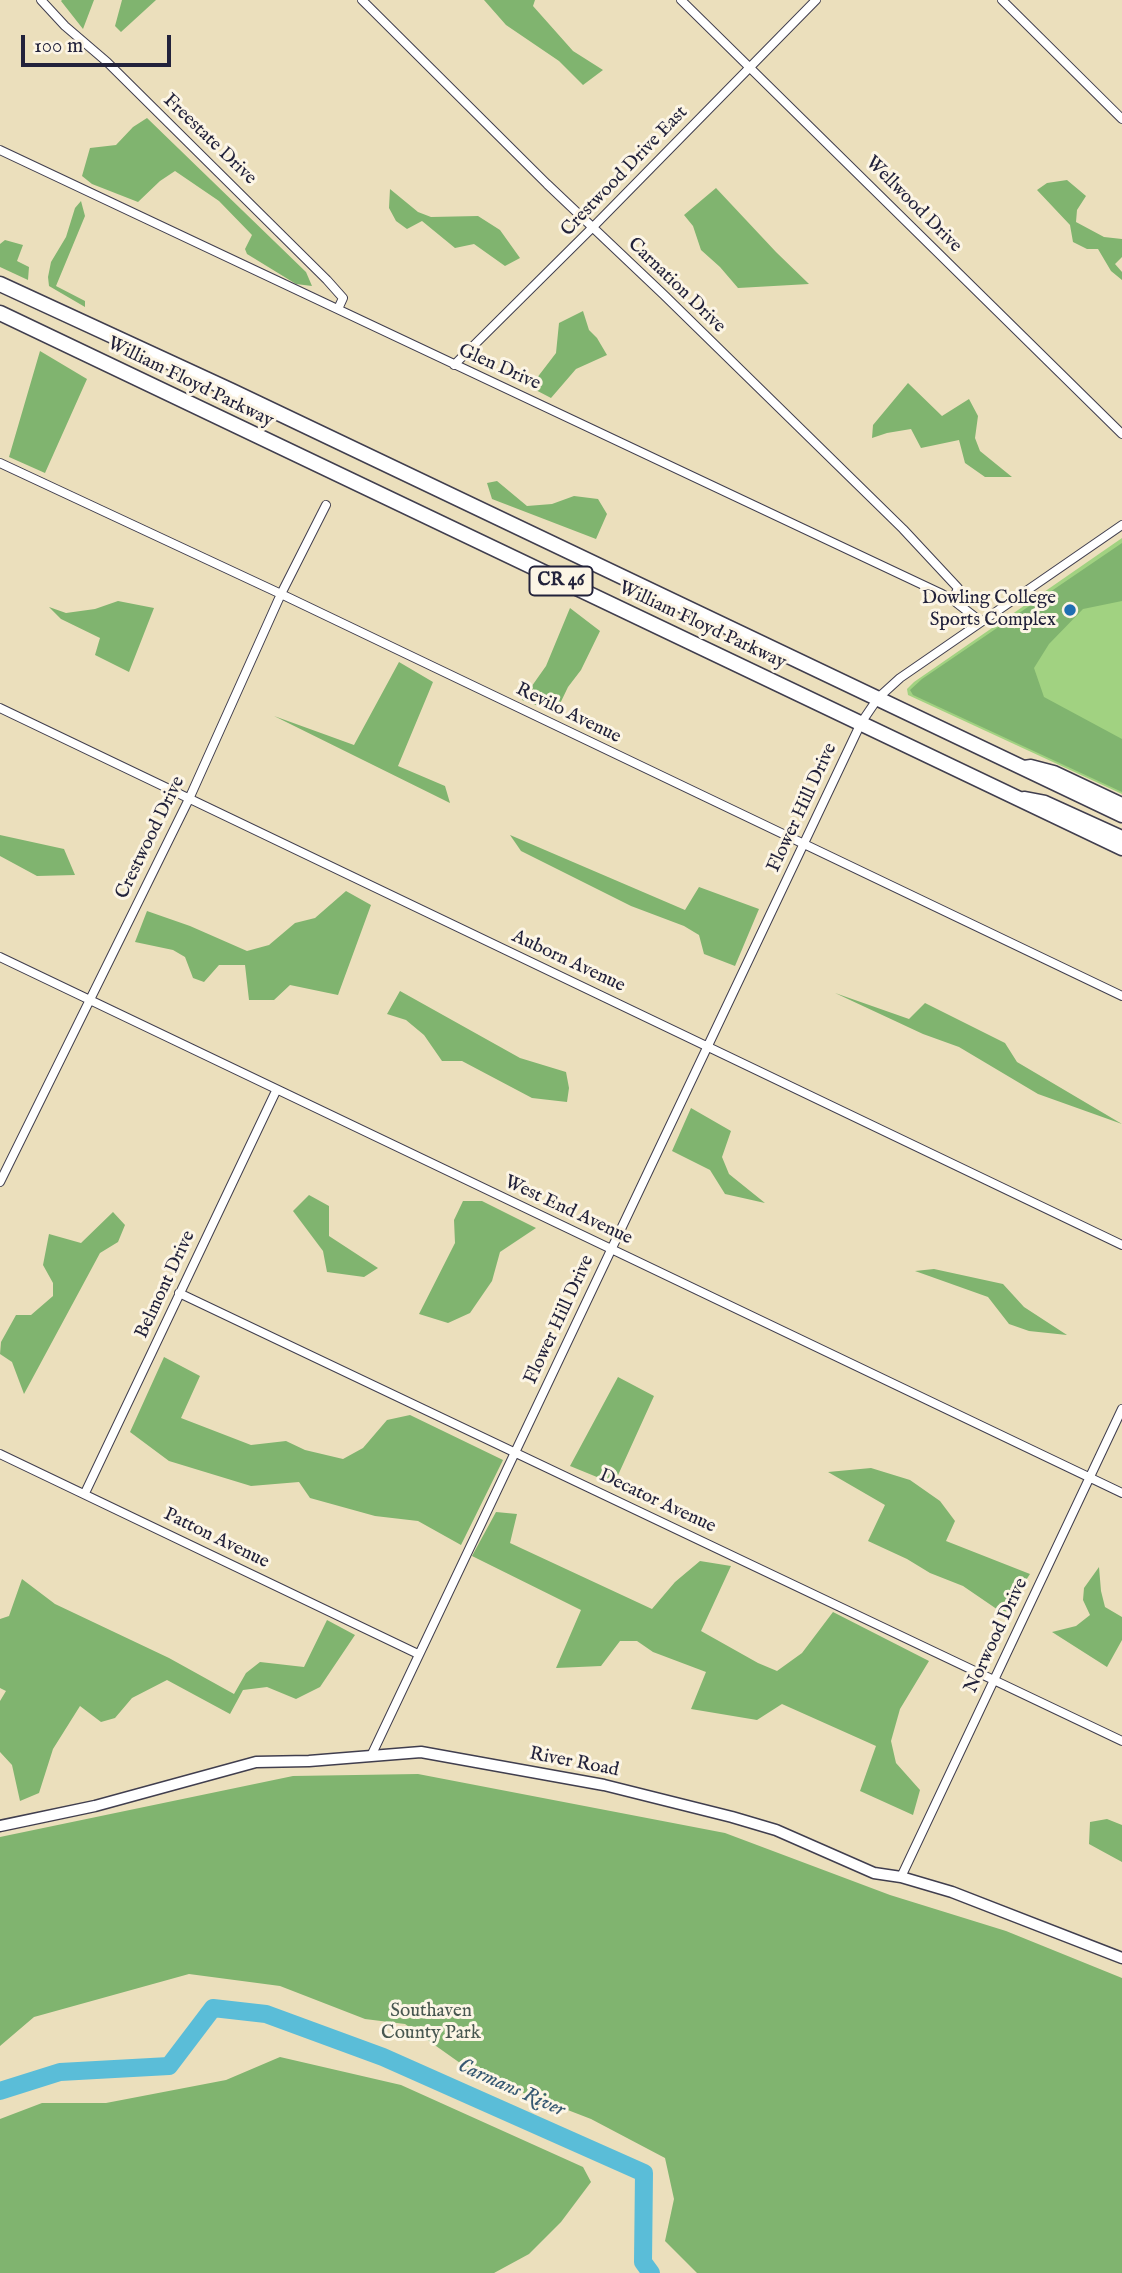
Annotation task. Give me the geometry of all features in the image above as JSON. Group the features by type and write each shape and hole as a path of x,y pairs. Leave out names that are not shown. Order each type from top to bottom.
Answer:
{"highway":[{"name":"William Floyd Parkway","path":"0,284 232,391 874,704 1021,767 1122,815"},
{"name":"William Floyd Parkway","path":"0,313 1122,848"}],"street":[{"name":"Freestate Drive","path":"41,0 327,280 343,298 338,309"},
{"name":"Carnation Drive","path":"362,0 928,554 958,588 953,600"},
{"name":"Wellwood Drive","path":"681,0 1122,434"},
{"name":"Crestwood Drive East","path":"454,365 816,0"},
{"path":"1002,0 1122,119"},
{"name":"Glen Drive","path":"0,150 953,600 981,621"},
{"name":"Revilo Avenue","path":"0,463 281,593 1122,996"},
{"name":"Crestwood Drive","path":"0,1182 189,799 281,593 326,505"},
{"name":"Flower Hill Drive","path":"370,1756 861,723 874,704 900,678 1122,525"},
{"name":"Auborn Avenue","path":"0,708 1122,1245"},
{"path":"1021,767 1031,765 1054,771 1122,803"},
{"path":"1008,793 1045,801 1122,836"},
{"name":"West End Avenue","path":"0,957 1122,1493"},
{"name":"Belmont Drive","path":"85,1493 276,1090"},
{"name":"Decator Avenue","path":"179,1293 1122,1741"},
{"name":"Norwood Drive","path":"901,1877 1122,1409"},
{"name":"Patton Avenue","path":"0,1454 418,1654"},
{"name":"River Road","path":"0,1826 95,1806 256,1762 421,1752 604,1785 765,1827 874,1873 901,1877 952,1892 1122,1958"}],"green space":[{"path":"62,0 94,0 83,29 61,1"},
{"path":"122,0 156,0 121,32 115,26"},
{"path":"484,0 535,0 533,6 573,51 603,70 583,85 559,61 506,25"},
{"path":"147,118 306,272 312,286 296,284 247,254 245,249 252,235 219,201 175,171 138,202 92,184 82,176 90,148 116,145 133,127"},
{"path":"1067,180 1086,196 1077,210 1076,222 1104,237 1122,239 1122,257 1115,264 1122,272 1122,280 1111,271 1098,249 1087,249 1073,242 1070,225 1037,190 1047,183"},
{"path":"716,188 809,284 738,288 701,250 693,226 684,215"},
{"path":"390,189 418,212 431,217 478,216 500,230 520,258 505,266 474,244 455,248 422,221 407,229 396,221 389,208"},
{"path":"81,201 85,216 56,286 85,301 85,307 49,286 48,277 51,262 66,237 75,208"},
{"path":"5,240 23,245 17,261 29,267 28,280 0,267 0,244"},
{"path":"583,311 589,330 607,355 576,369 551,398 530,387 556,353 559,323"},
{"path":"40,351 87,379 45,473 9,457"},
{"path":"908,383 942,416 969,399 978,416 975,438 980,451 1012,477 985,477 965,463 959,440 921,448 911,429 872,438 873,425"},
{"path":"497,481 527,506 552,504 574,496 598,499 607,514 596,539 492,499 487,483"},
{"name":"Dowling College Sports Complex","path":"1122,538 1122,794 908,695 907,689 914,682"},
{"name":"Dowling College Sports Complex","path":"1122,543 1122,601 1083,609 1049,644 1034,668 1044,697 1122,739 1122,792 913,695 910,690 922,679"},
{"path":"118,601 154,608 129,672 95,655 100,638 61,619 49,607 66,613 95,609"},
{"path":"570,608 600,631 556,712 522,700 546,666"},
{"path":"399,662 433,682 398,766 445,786 450,803 274,716 354,745"},
{"path":"0,835 64,849 75,875 37,876 0,856"},
{"path":"510,835 685,910 699,887 759,909 735,966 704,954 699,935 684,926 631,906 521,851"},
{"path":"346,891 371,905 338,995 290,985 274,1000 249,1000 245,965 219,965 204,982 193,978 185,957 173,950 135,942 147,911 247,951 269,945 295,923 315,918"},
{"path":"400,991 520,1058 566,1072 569,1088 567,1102 532,1098 462,1061 442,1061 424,1035 406,1020 387,1014"},
{"path":"835,993 909,1019 925,1003 1005,1043 1017,1062 1122,1124 1038,1094 959,1047 923,1034"},
{"path":"691,1108 731,1131 722,1157 729,1174 765,1203 725,1194 710,1170 672,1151"},
{"path":"309,1195 329,1206 329,1236 378,1268 364,1277 327,1272 323,1251 293,1211"},
{"path":"463,1201 482,1201 536,1228 500,1252 492,1281 470,1313 448,1323 419,1314 455,1243 454,1220"},
{"path":"113,1212 125,1225 118,1242 100,1253 24,1394 12,1362 0,1354 1,1342 16,1315 31,1315 53,1296 53,1283 43,1265 49,1234 81,1243"},
{"path":"934,1269 1003,1284 1024,1307 1067,1335 1029,1331 1009,1324 988,1297 915,1271"},
{"path":"164,1357 200,1376 181,1418 251,1445 286,1441 305,1450 343,1459 363,1448 387,1420 410,1415 503,1460 461,1545 418,1521 375,1516 310,1498 299,1482 251,1486 169,1461 130,1432"},
{"path":"618,1377 654,1396 614,1484 570,1466"},
{"path":"871,1468 910,1480 940,1501 955,1521 946,1541 1030,1574 1004,1614 963,1586 930,1573 868,1541 885,1505 828,1472"},
{"path":"496,1512 517,1514 510,1543 652,1609 675,1582 700,1561 731,1566 701,1631 777,1671 802,1653 833,1612 929,1661 900,1709 891,1741 896,1763 920,1790 913,1815 860,1791 876,1746 782,1704 757,1720 691,1709 706,1672 653,1652 637,1641 620,1641 601,1666 556,1668 581,1610 472,1556"},
{"path":"1099,1567 1105,1607 1122,1617 1122,1640 1107,1667 1052,1632 1076,1626 1090,1615 1083,1600 1084,1588"},
{"path":"22,1579 55,1604 169,1658 234,1694 246,1673 260,1662 304,1667 327,1620 355,1635 320,1687 296,1699 267,1687 243,1690 230,1714 167,1680 132,1698 115,1718 101,1722 80,1706 53,1749 39,1793 20,1801 12,1765 0,1752 0,1701 6,1691 0,1688 0,1619 9,1616"},
{"name":"Southaven County Park","path":"418,1774 725,1833 890,1895 1006,1931 1122,1978 1122,2273 697,2273 665,2241 674,2199 665,2158 591,2119 477,2075 405,2024 365,2019 280,1986 189,1974 34,2017 0,2046 0,1837 293,1776"},
{"path":"1107,1819 1122,1825 1122,1862 1089,1844 1090,1822"},
{"path":"280,2057 401,2085 583,2167 591,2182 561,2222 529,2254 494,2273 0,2273 0,2119 42,2103 106,2103 226,2080"}],"waterway":[{"name":"Carmans River","path":"0,2091 60,2072 169,2066 213,2008 266,2014 383,2057 644,2173 643,2262 651,2273"}],"place":[{"name":"Dowling College Sports Complex","path":"1070,610"}]}
